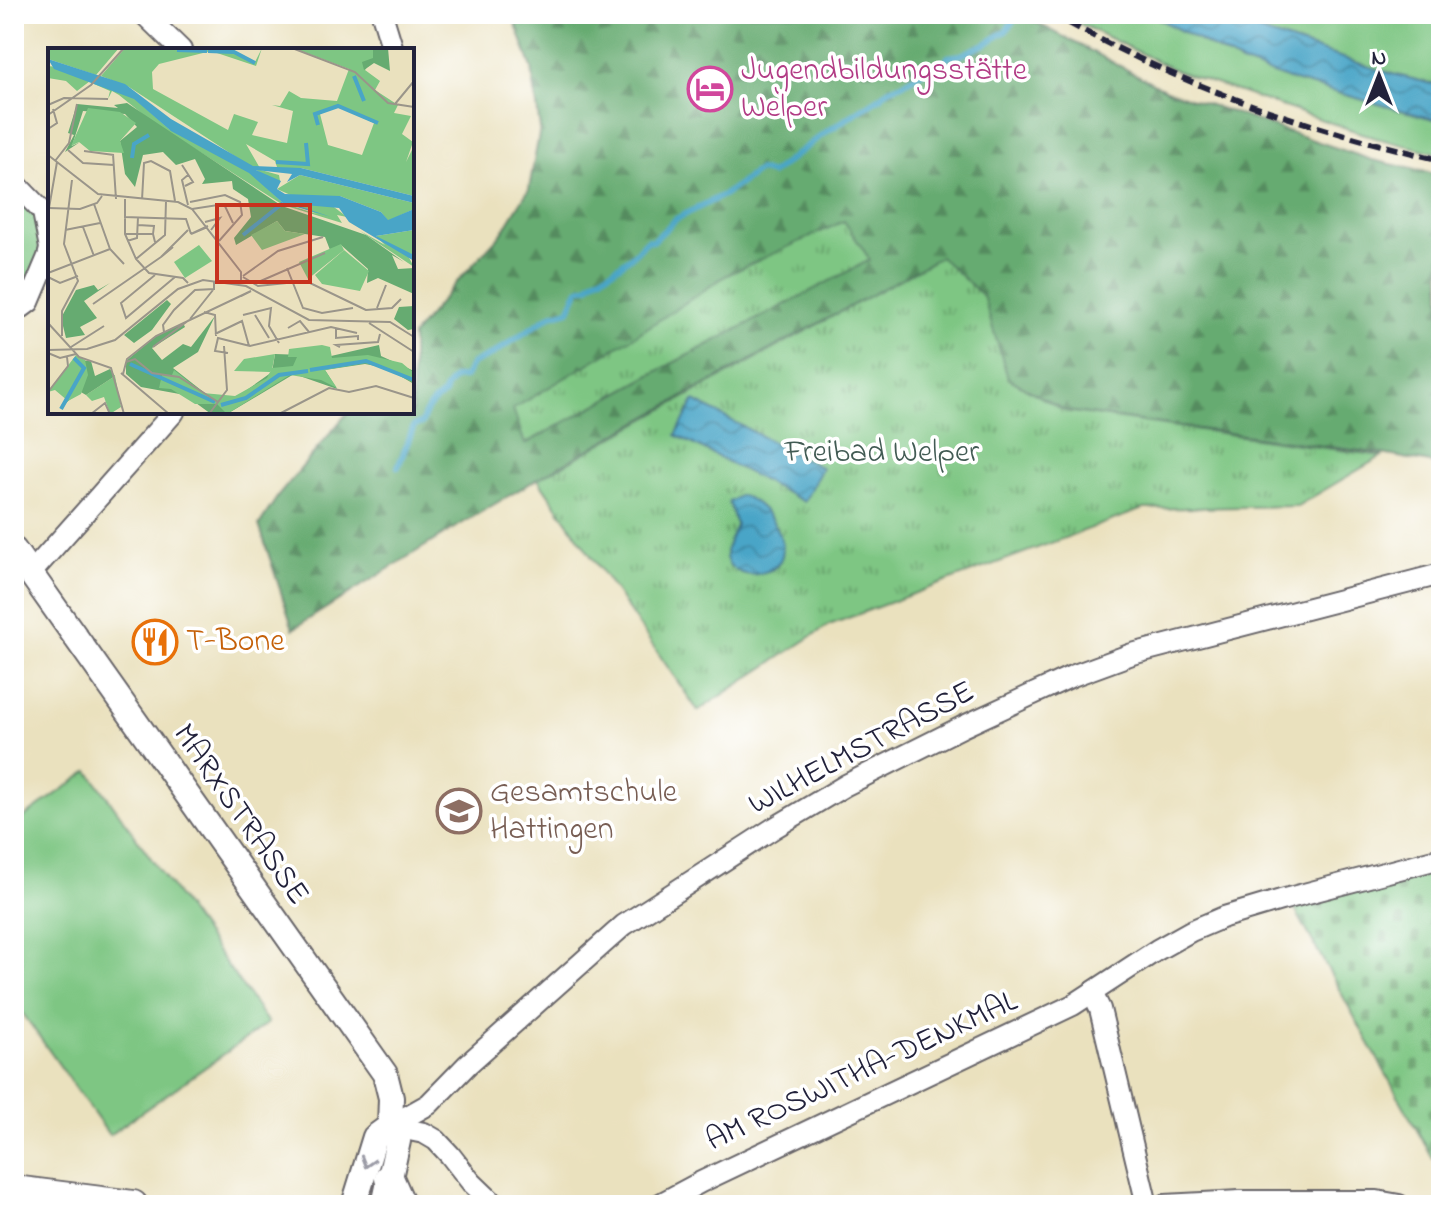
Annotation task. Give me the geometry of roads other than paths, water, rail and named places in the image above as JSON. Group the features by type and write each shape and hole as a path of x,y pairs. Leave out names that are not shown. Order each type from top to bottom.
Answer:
{"main road":[{"path":"14,1190 126,1204"},
{"path":"386,1192 401,1205"}],"street":[{"path":"144,14 179,48"},
{"path":"382,14 392,48"},
{"path":"14,182 43,212 48,238"},
{"path":"14,313 29,302 48,254"},
{"path":"31,573 172,414"},
{"name":"MARXSTRASSE","path":"14,550 377,1060 389,1085 390,1126 398,1141 386,1192"},
{"name":"WILHELMSTRASSE","path":"390,1126 429,1104 468,1064 624,925 846,785 1072,676 1132,654 1441,574"},
{"name":"AM ROSWITHA-DENKMAL","path":"658,1205 1073,1005 1191,931 1224,917 1441,858"},
{"path":"1092,993 1100,1009 1147,1205"},
{"path":"354,1205 375,1137 390,1126 424,1133 436,1140 495,1205"},
{"path":"1165,1205 1377,1201 1399,1205"}],"water":[{"path":"1150,14 1214,14 1392,74 1441,86 1441,121 1287,79 1241,63"},
{"path":"694,401 822,468 804,502 676,435"},
{"path":"740,495 752,501 773,521 783,547 781,558 774,567 759,574 739,572 726,558 736,525 729,502"}],"waterway":[{"path":"398,467 414,426 422,423 430,406 444,394 454,378 465,377 472,364 551,315 569,310 579,289 589,286 622,264 676,219 727,193 759,170 771,174 889,89 942,65 948,57 961,55 1006,31 1018,14"}],"railway":[{"path":"1053,14 1147,62 1241,101 1339,133 1441,160"}],"place":[{"name":"Jugendbildungsstätte Welper","path":"710,89"},
{"name":"T-Bone","path":"155,642"},
{"name":"Gesamtschule Hattingen","path":"459,811"}],"park label":[{"name":"Freibad Welper","path":"882,453"}]}
